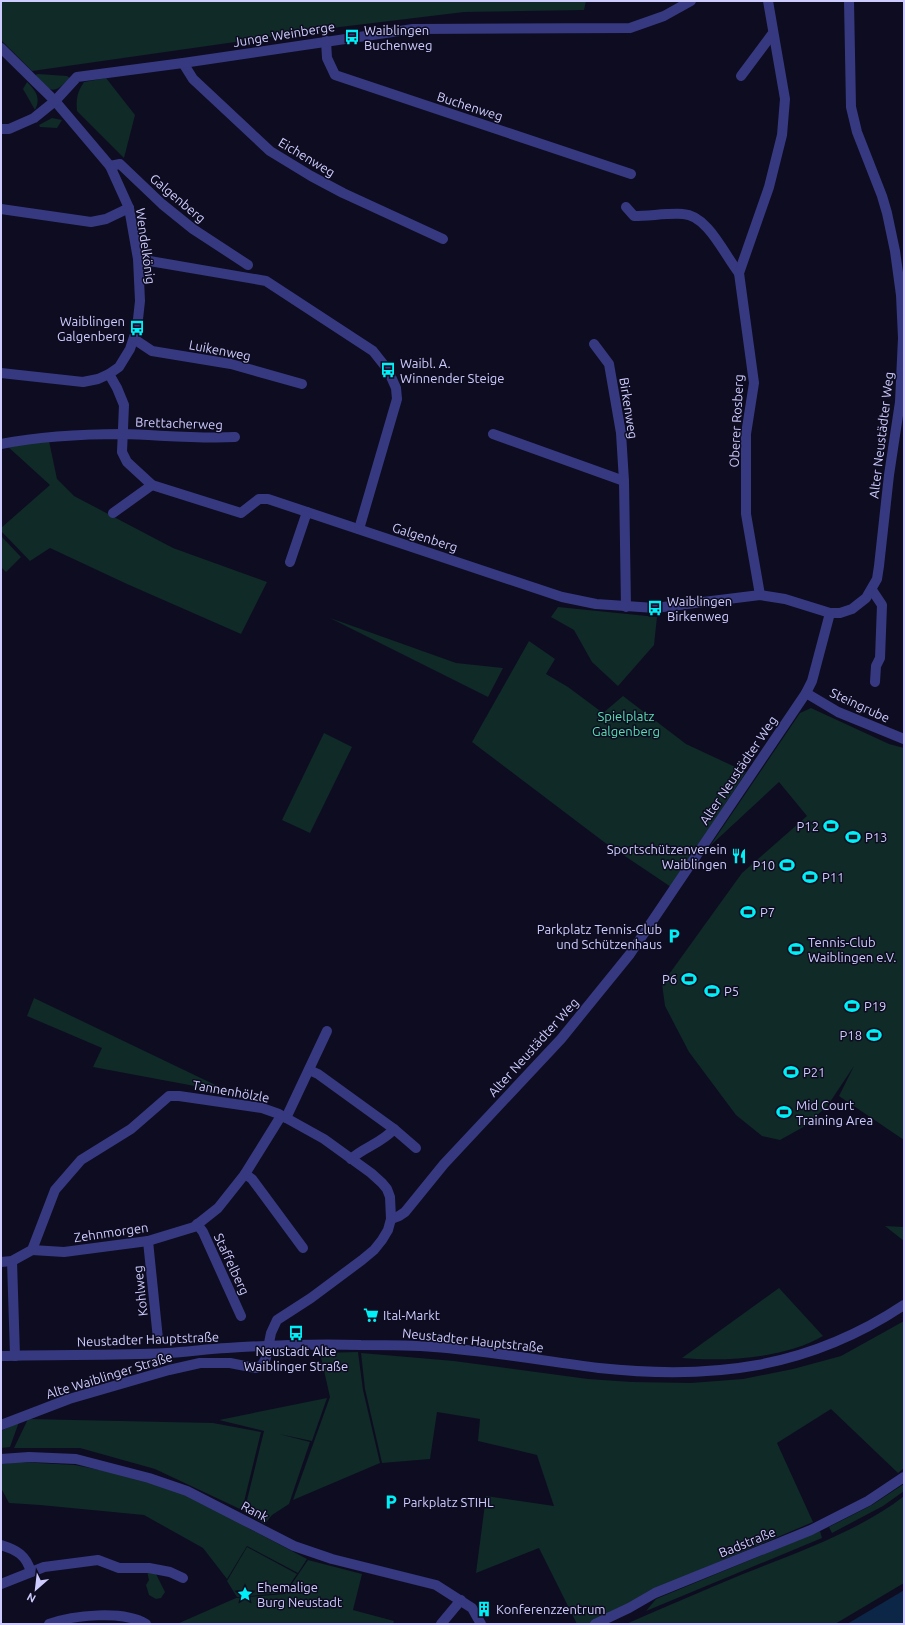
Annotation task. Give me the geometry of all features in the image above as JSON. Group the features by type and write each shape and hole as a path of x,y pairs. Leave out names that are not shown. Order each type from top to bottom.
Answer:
{"street":[{"name":"Junge Weinberge","path":"1,129 9,129 34,118 55,101 77,77 413,29 630,28 664,16 691,1"},
{"name":"Oberer Rosberg","path":"760,595 746,514 746,434 754,383 739,273 769,187 782,135 785,99 768,1"},
{"name":"Alter Neustädter Weg","path":"391,1219 400,1216 405,1212 444,1164 561,1039 630,954 806,693 812,681 830,613 840,613 852,609 860,604 872,590 877,579 889,475 900,402 902,358 901,296 896,258 887,212 857,132 851,107 849,1"},
{"path":"741,76 773,33"},
{"name":"Buchenweg","path":"326,41 327,58 335,75 631,174"},
{"name":"Wendelkönig","path":"1,48 55,101 110,166 129,208 138,259 140,301 134,339 126,358 119,367 109,374 98,379 83,382 1,373"},
{"name":"Eichenweg","path":"183,63 193,79 270,151 343,193 444,239"},
{"name":"Galgenberg","path":"110,166 120,164 168,209 230,254 248,265"},
{"name":"Oberer Rosberg","path":"626,207 634,216 685,214 698,218 718,241 739,273"},
{"path":"1,209 91,222 106,219 129,208"},
{"path":"230,254 233,262 230,276"},
{"path":"138,259 266,281 373,351 388,370 396,388 397,399 359,529"},
{"name":"Luikenweg","path":"134,339 152,351 231,364 302,384"},
{"name":"Birkenweg","path":"594,344 608,364 621,433 624,481 626,606"},
{"name":"Brettacherweg","path":"109,374 124,405 121,434 122,452 127,462 152,485 241,513 260,499 268,499 359,529"},
{"name":"Brettacherweg","path":"6,443 65,437 121,434 211,438 236,437"},
{"path":"493,434 624,481"},
{"path":"113,513 152,485"},
{"path":"290,562 307,512"},
{"name":"Galgenberg","path":"359,529 562,597 596,604 662,608 760,595 785,600 830,613"},
{"path":"872,590 882,605 880,658 876,666 875,682"},
{"name":"Steingrube","path":"806,693 838,712 904,739"},
{"path":"284,1117 309,1070 327,1031"},
{"path":"309,1070 318,1074 394,1129 416,1148"},
{"name":"Tannenhölzle","path":"32,1250 55,1190 81,1160 131,1129 169,1096 179,1096 262,1108 284,1117 324,1139 371,1173 387,1189 390,1197 391,1219"},
{"name":"Zehnmorgen","path":"32,1250 64,1252 148,1241 194,1227 218,1208 245,1174 284,1117"},
{"path":"351,1159 387,1137 394,1129"},
{"path":"245,1174 252,1179 303,1248"},
{"name":"Alte Waiblinger Straße","path":"1,1425 69,1399 169,1370 200,1363 230,1362 256,1368 262,1365 266,1358 271,1333 277,1320 310,1298 374,1250 388,1230 391,1219"},
{"name":"Staffelberg","path":"197,1224 241,1316"},
{"name":"Kohlweg","path":"148,1241 158,1339"},
{"path":"1,1262 12,1261 32,1250"},
{"path":"12,1261 14,1356"},
{"name":"Neustadter Hauptstraße","path":"1,1356 169,1353 268,1346 360,1345 434,1347 601,1368 645,1371 689,1372 727,1370 793,1358 821,1349 881,1321 904,1305"},
{"name":"Rank","path":"1,1459 34,1457 76,1459 149,1478 187,1491 294,1546 332,1559 436,1585 472,1608 481,1624"},
{"name":"Badstraße","path":"595,1624 629,1608 655,1593 811,1530 868,1501 904,1477"},
{"path":"1,1545 16,1550 28,1562 31,1572"},
{"path":"1,1584 44,1567 98,1560 119,1568 149,1568 170,1572 183,1578"},
{"path":"441,1624 461,1600"},
{"path":"49,1624 58,1621 107,1615 140,1620 146,1624"}],"green space":[{"path":"1,1 586,1 584,10 464,12 340,27 32,71 1,40"},
{"path":"35,75 67,76 70,78 59,88 52,90"},
{"path":"106,78 135,115 124,158 77,111 78,96 84,82"},
{"path":"27,82 37,95 38,102 35,110 23,89"},
{"path":"52,118 62,120 57,128 40,127 39,125"},
{"path":"49,441 57,479 74,496 173,548 267,582 241,634 127,584 50,548 30,561 1,531 1,528 50,485 6,445"},
{"path":"1,536 21,557 6,572 1,567"},
{"path":"558,607 657,617 654,645 618,686 592,662 574,630 551,617"},
{"path":"330,618 456,663 503,668 488,697"},
{"name":"Spielplatz Galgenberg","path":"529,641 555,659 546,674 568,687 603,713 623,696 686,744 746,772 671,887 604,842 472,742"},
{"name":"Tennis-Club Waiblingen e.V.","path":"811,708 889,744 904,748 904,1140 839,1096 854,1066 828,1105 807,1125 780,1140 762,1136 736,1115 689,1052 665,1006 662,984 742,873 807,816 779,782 710,846 800,713"},
{"path":"324,733 352,747 310,833 282,820"},
{"path":"34,998 232,1093 93,1067 102,1048 27,1016"},
{"path":"885,1226 904,1227 904,1241"},
{"path":"779,1288 823,1336 791,1349 755,1357 736,1359 682,1358"},
{"path":"904,1321 904,1468 898,1473 831,1409 777,1443 813,1522 653,1590 591,1624 577,1624 539,1548 476,1573 486,1496 554,1506 537,1455 478,1441 480,1419 437,1412 430,1459 382,1463 365,1389 361,1353 454,1361 588,1379 632,1382 691,1383 743,1379 793,1369 841,1356"},
{"path":"358,1352 363,1390 380,1463 293,1500 330,1397 320,1353"},
{"path":"327,1398 312,1441 279,1434 310,1442 289,1504 272,1515 265,1524 244,1512 264,1431 219,1420"},
{"path":"28,1419 213,1423 261,1432 242,1510 155,1469 80,1448 14,1448"},
{"path":"19,1422 10,1447 1,1448 1,1431"},
{"path":"19,1462 75,1465 140,1478 169,1487 226,1514 250,1529 307,1559 298,1573 247,1546 227,1579 203,1548 144,1515 9,1503 1,1488 1,1464"},
{"path":"904,1484 904,1491 883,1506 832,1533 829,1527 872,1505"},
{"path":"904,1496 904,1583 835,1624 626,1624 847,1531 887,1509"},
{"path":"820,1531 822,1538 646,1611 656,1599"},
{"path":"247,1547 297,1574 284,1593 237,1597 227,1581"},
{"path":"308,1560 362,1574 353,1610 394,1621 393,1624 177,1624 236,1598 285,1594"},
{"path":"147,1571 155,1572 165,1592 161,1598 156,1599 149,1595 146,1585 149,1580"}],"water":[{"path":"904,1590 904,1624 847,1624 901,1592"}],"place":[{"name":"Waiblingen Buchenweg","path":"352,37"},
{"name":"Waiblingen Galgenberg","path":"137,328"},
{"name":"Waibl. A. Winnender Steige","path":"388,370"},
{"name":"Waiblingen Birkenweg","path":"655,608"},
{"name":"P12","path":"831,826"},
{"name":"P13","path":"853,837"},
{"name":"Sportschützenverein Waiblingen","path":"739,856"},
{"name":"P10","path":"787,865"},
{"name":"P11","path":"810,877"},
{"name":"P7","path":"748,912"},
{"name":"Parkplatz Tennis-Club und Schützenhaus","path":"674,936"},
{"name":"Tennis-Club Waiblingen e.V.","path":"796,949"},
{"name":"P6","path":"689,979"},
{"name":"P5","path":"712,991"},
{"name":"P19","path":"852,1006"},
{"name":"P18","path":"874,1035"},
{"name":"P21","path":"791,1072"},
{"name":"Mid Court Training Area","path":"784,1112"},
{"name":"Ital-Markt","path":"371,1315"},
{"name":"Neustadt Alte Waiblinger Straße","path":"296,1333"},
{"name":"Parkplatz STIHL","path":"391,1502"},
{"name":"Ehemalige Burg Neustadt","path":"245,1594"},
{"name":"Konferenzzentrum","path":"484,1609"}]}
